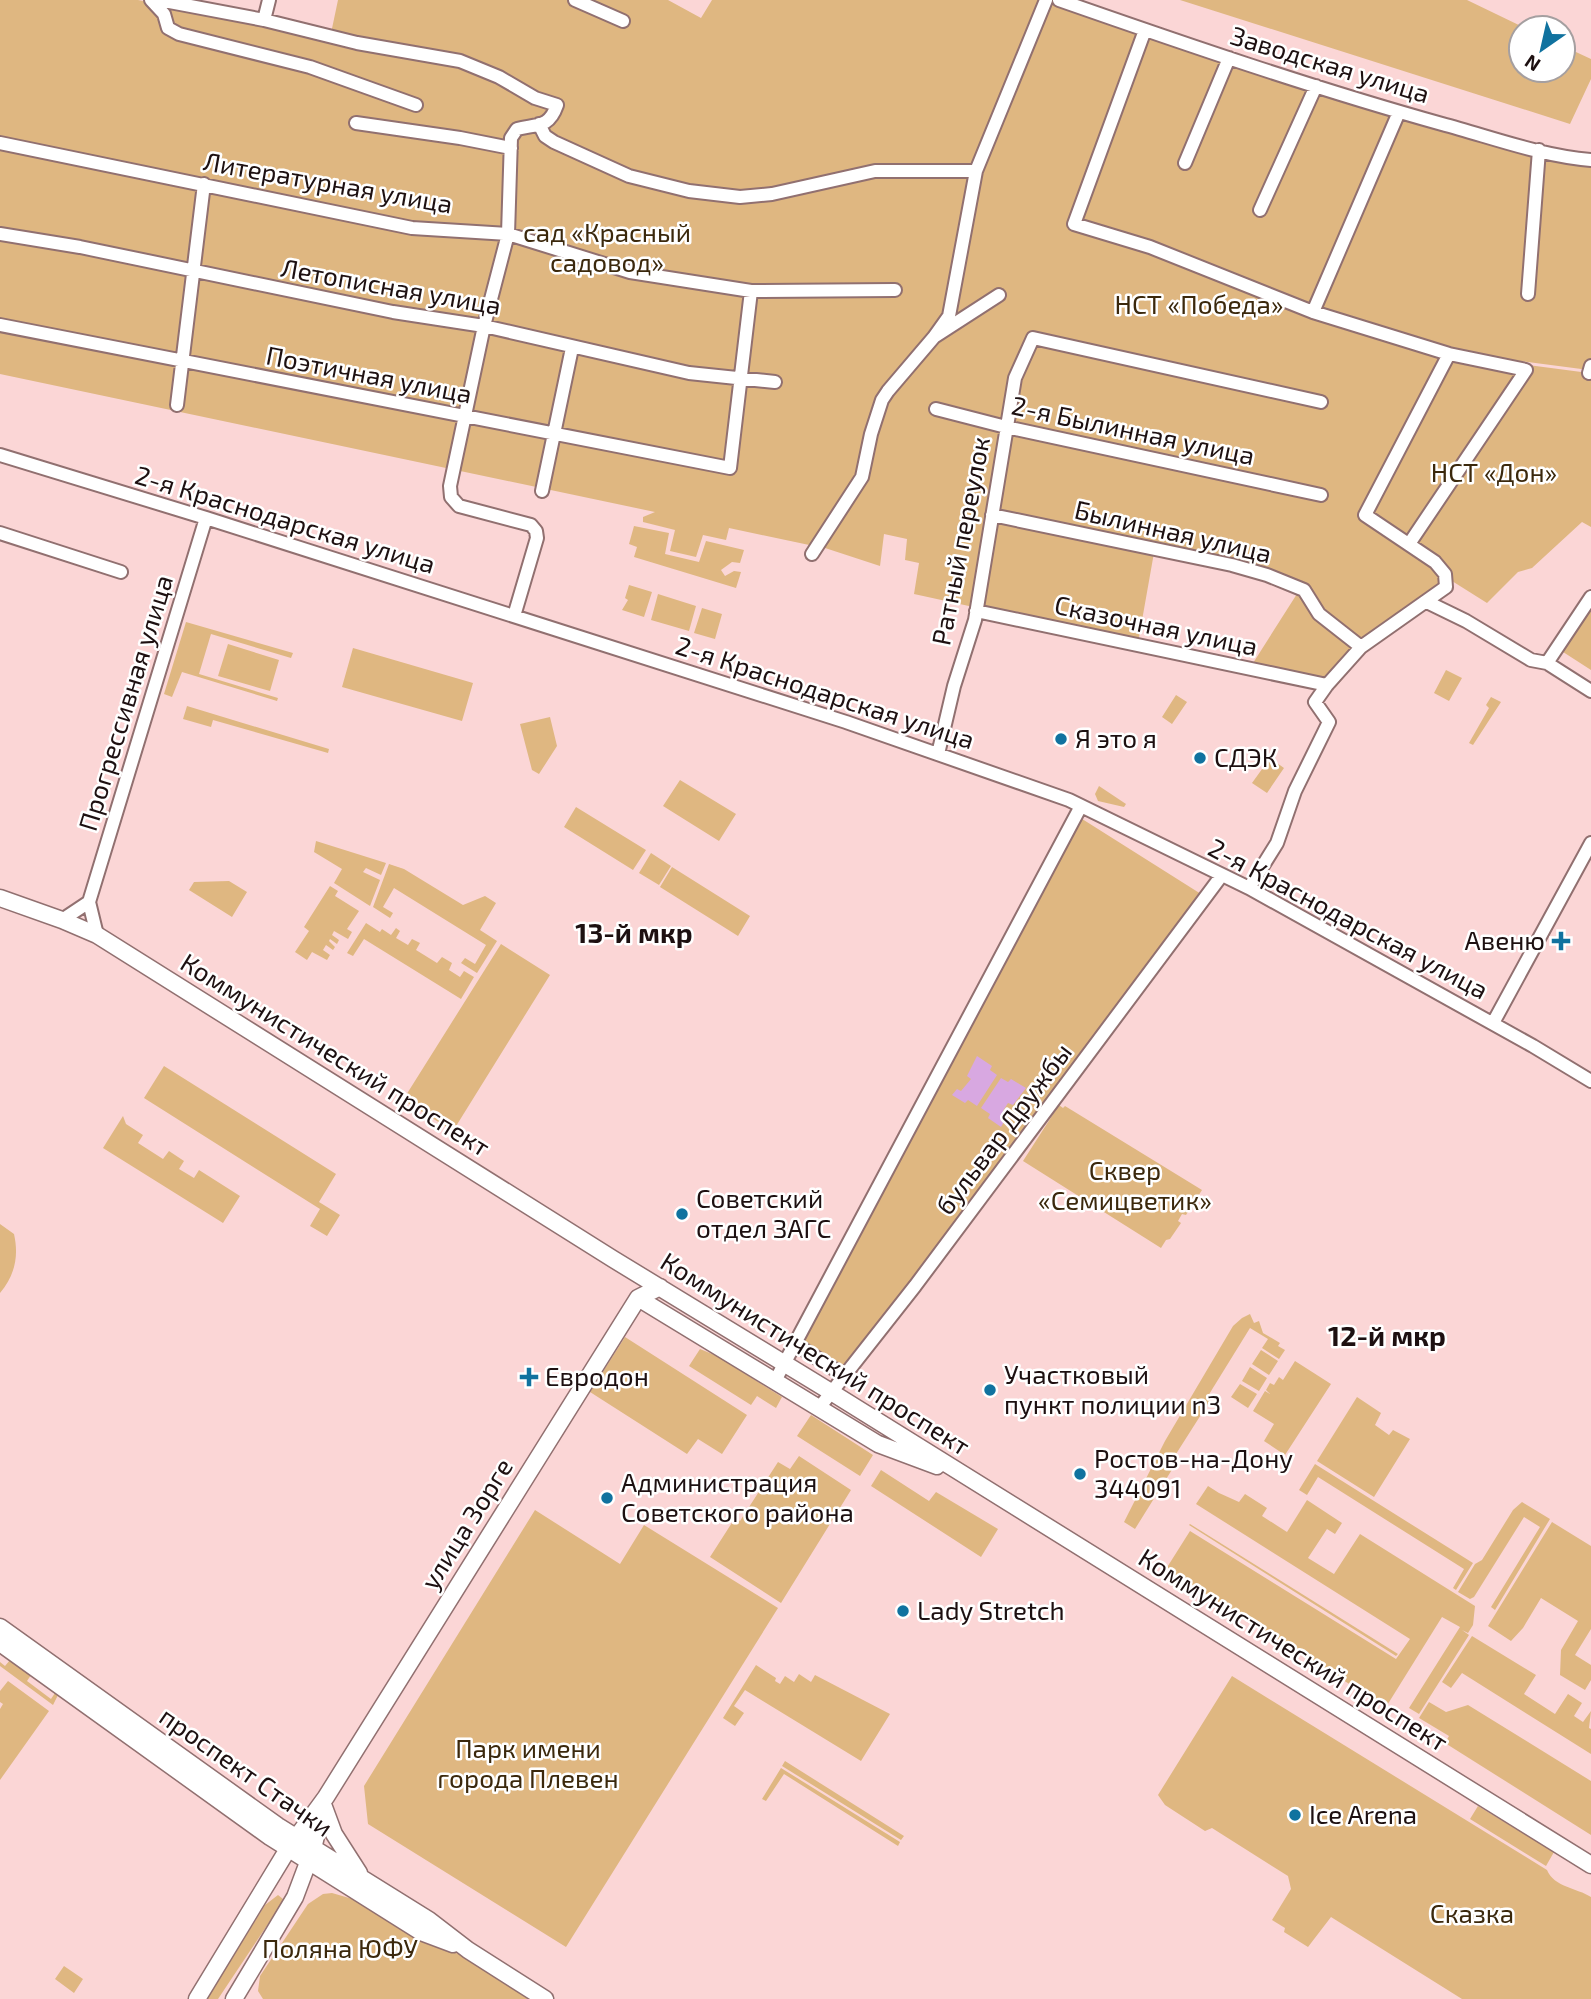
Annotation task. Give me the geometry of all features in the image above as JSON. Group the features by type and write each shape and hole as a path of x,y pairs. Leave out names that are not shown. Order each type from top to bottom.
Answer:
{"main road":[{"name":"Коммунистический проспект","path":"0,898 62,919 97,935 1591,1865"},
{"name":"Коммунистический проспект","path":"635,1272 638,1298 878,1444 969,1478"},
{"path":"638,1298 660,1287"},
{"name":"улица Зорге","path":"197,1999 292,1844 325,1800 638,1298"},
{"name":"проспект Стачки","path":"0,1627 292,1844"},
{"name":"проспект Стачки","path":"0,1643 421,1932 468,1950"},
{"path":"325,1800 334,1834 364,1881"},
{"name":"улица Зорге","path":"234,1999 292,1903 310,1856 325,1800"},
{"name":"проспект Стачки","path":"310,1856 364,1881 429,1920 468,1950 545,1999"},
{"path":"265,1888 279,1891 292,1903"}],"street":[{"path":"151,0 164,14 168,28 179,34 310,67 416,105"},
{"path":"159,0 264,20 325,36 460,61 499,77 535,98 556,104 553,117 545,124 517,129 512,138 508,234 484,326 450,486 451,496 459,506 531,525 537,531 514,616"},
{"path":"264,20 269,0"},
{"path":"575,0 624,21"},
{"path":"812,554 862,477 881,400 949,316 976,171 1046,0"},
{"name":"Заводская улица","path":"1059,0 1399,112 1561,158 1591,160"},
{"path":"1145,30 1074,224 1150,247 1313,312 1449,354 1526,370 1409,544"},
{"path":"1185,163 1229,58"},
{"path":"1260,210 1316,86"},
{"path":"1313,312 1399,112"},
{"path":"356,123 511,148"},
{"path":"539,124 545,136 554,142 629,176 660,185 715,195 740,197 772,194 875,171 976,171"},
{"name":"Литературная улица","path":"0,143 412,228 508,234 630,272 751,291 895,290"},
{"path":"1528,294 1539,150"},
{"path":"177,405 204,184"},
{"name":"Летописная улица","path":"0,234 80,247 194,273 393,312 484,326 689,373 775,382"},
{"path":"740,380 751,291"},
{"path":"934,337 999,295"},
{"name":"Поэтичная улица","path":"0,325 554,436 730,468 740,380"},
{"name":"Ратный переулок","path":"938,754 976,611 1015,378 1032,338 1321,402"},
{"path":"542,491 572,348"},
{"path":"1249,888 1277,842 1295,791 1329,722 1315,702 1361,647 1446,587 1445,574 1435,562 1365,515 1449,354"},
{"name":"2-я Былинная улица","path":"936,409 1006,427 1321,495"},
{"name":"2-я Краснодарская улица","path":"0,455 846,722 1039,789 1220,878 1249,888 1493,1023 1591,1081"},
{"name":"Былинная улица","path":"992,515 1232,565 1267,575 1304,590 1319,614 1361,647"},
{"name":"Прогрессивная улица","path":"89,902 206,518"},
{"path":"0,533 121,572"},
{"path":"1546,663 1591,597"},
{"path":"1426,602 1466,621 1531,660 1546,663 1591,691"},
{"name":"Сказочная улица","path":"976,611 1327,685"},
{"path":"775,1381 1080,808"},
{"path":"1493,1023 1591,843"},
{"name":"бульвар Дружбы","path":"818,1408 1118,1017 1220,878"},
{"path":"62,919 89,902 97,935"},
{"path":"795,1344 845,1376"}],"green space":[{"name":"сад «Красный садовод»","path":"0,0 138,0 330,38 338,0 668,0 701,18 712,0 1042,0 975,169 947,312 880,395 860,477 814,546 729,528 726,540 703,535 696,557 670,551 675,530 643,522 643,517 655,512 0,374"},
{"path":"1180,0 1467,0 1507,19 1507,84 1577,84 1577,52 1591,59 1591,79 1570,124"},
{"name":"НСТ «Победа»","path":"1048,1 1236,64 1591,164 1589,370 1513,360 1451,347 1528,365 1589,373 1591,369 1591,527 1582,522 1532,568 1518,572 1487,603 1452,581 1365,652 1335,688 1248,671 1302,586 1155,547 1138,643 914,594 919,563 905,560 907,539 884,534 880,566 822,547 864,478 883,401 951,317 978,171"},
{"path":"634,526 669,533 665,554 699,562 706,541 744,550 740,563 732,562 721,570 725,576 734,571 741,572 736,588 634,557 637,547 629,544"},
{"path":"629,585 652,592 644,617 622,610 628,600 625,598"},
{"path":"658,594 696,606 689,631 651,620"},
{"path":"1591,603 1591,670 1560,650"},
{"path":"702,608 722,614 715,639 694,633"},
{"path":"186,622 293,653 291,658 211,634 199,674 278,698 277,701 182,672 172,697 164,694"},
{"path":"228,644 279,660 270,691 218,676"},
{"path":"353,648 473,683 462,721 342,687"},
{"path":"1446,670 1462,678 1449,701 1434,693"},
{"path":"1176,695 1187,702 1172,724 1162,717"},
{"path":"1491,697 1501,702 1473,745 1469,743 1489,708 1486,705"},
{"path":"187,706 329,749 328,753 213,720 211,727 183,719"},
{"path":"550,717 557,746 539,774 532,770 520,724"},
{"path":"1270,758 1284,768 1267,793 1252,783"},
{"path":"680,780 736,814 719,841 663,806"},
{"path":"1099,786 1126,804 1124,807 1098,801 1095,794"},
{"path":"576,807 646,850 633,870 564,827"},
{"path":"1079,817 1201,894 848,1363 840,1366 802,1343"},
{"path":"316,841 386,863 381,875 366,868 363,872 380,880 370,906 334,883 342,869 314,852"},
{"path":"651,853 671,866 659,885 639,873"},
{"path":"389,864 404,869 463,905 485,896 496,903 480,930 497,941 477,973 461,963 465,958 475,964 486,945 394,888 383,907 393,913 390,918 373,907"},
{"path":"672,867 750,916 738,936 660,887"},
{"path":"229,881 247,892 232,917 189,890 194,882"},
{"path":"330,886 338,891 335,896 359,911 347,929 352,932 348,939 334,931 332,935 339,940 337,944 330,939 335,947 333,950 326,945 323,950 330,955 327,960 312,952 307,960 295,952 309,931 304,927"},
{"path":"366,923 391,935 396,928 400,931 396,938 408,945 412,939 420,943 416,950 437,963 442,957 452,963 449,970 460,977 464,971 474,977 461,999 364,939 353,956 347,953"},
{"path":"501,944 550,975 453,1131 403,1100"},
{"path":"164,1066 336,1174 319,1202 340,1215 327,1236 310,1226 320,1209 144,1098"},
{"name":"Сквер «Семицветик»","path":"1059,1105 1063,1108 1065,1106 1202,1190 1186,1215 1182,1214 1178,1221 1181,1223 1161,1248 1023,1161"},
{"path":"123,1116 126,1124 143,1135 138,1143 163,1159 169,1151 184,1161 179,1169 194,1178 199,1170 240,1196 223,1223 103,1148"},
{"path":"0,1224 14,1234 16,1250 12,1272 0,1293"},
{"path":"1250,1314 1254,1323 1259,1321 1263,1333 1280,1343 1278,1346 1285,1350 1279,1359 1262,1348 1268,1339 1250,1328 1208,1396 1211,1399 1169,1465 1173,1468 1135,1529 1124,1522 1165,1441 1233,1326"},
{"path":"625,1337 747,1415 722,1454 698,1439 687,1454 590,1392"},
{"path":"700,1349 717,1356 782,1397 776,1408 757,1396 751,1405 689,1366"},
{"path":"1261,1350 1278,1361 1269,1375 1252,1364"},
{"path":"1295,1361 1331,1384 1285,1455 1264,1441 1274,1424 1253,1411 1265,1391 1270,1394 1266,1390 1270,1383 1274,1385 1279,1377 1283,1380"},
{"path":"1250,1367 1267,1378 1259,1391 1242,1381"},
{"path":"1240,1384 1257,1394 1248,1408 1231,1397"},
{"path":"1357,1397 1381,1413 1375,1425 1389,1435 1393,1430 1410,1439 1374,1497 1317,1461"},
{"path":"811,1415 873,1455 860,1476 797,1436"},
{"path":"799,1456 851,1490 781,1603 710,1557 735,1518 740,1521 778,1462 790,1469"},
{"path":"1315,1464 1473,1563 1456,1590 1453,1588 1464,1569 1318,1477 1307,1495 1299,1490"},
{"path":"881,1470 929,1501 936,1492 998,1529 981,1557 871,1486"},
{"path":"1208,1486 1239,1502 1245,1494 1267,1508 1262,1516 1287,1532 1307,1500 1342,1523 1335,1534 1327,1529 1308,1558 1334,1574 1360,1534 1475,1606 1473,1625 1468,1633 1462,1630 1469,1635 1419,1714 1409,1708 1460,1627 1442,1617 1386,1707 1166,1569 1190,1531 1396,1659 1410,1639 1196,1504"},
{"path":"1522,1502 1550,1519 1495,1610 1491,1607 1540,1527 1524,1517 1474,1597 1470,1599 1458,1592 1475,1564 1482,1560 1513,1510"},
{"name":"Парк имени города Плевен","path":"535,1510 620,1564 644,1525 778,1608 566,1947 368,1824 364,1786"},
{"path":"1552,1522 1591,1546 1591,1629 1575,1655 1591,1665 1591,1680 1585,1690 1560,1675 1561,1650 1578,1621 1541,1598 1523,1628 1511,1641 1488,1626"},
{"path":"1190,1524 1398,1654 1396,1656"},
{"path":"1472,1636 1536,1675 1524,1694 1555,1714 1568,1694 1582,1703 1574,1716 1583,1722 1591,1711 1591,1754 1462,1673 1451,1688 1442,1682"},
{"path":"10,1660 31,1675 27,1681 51,1699 55,1693 58,1695 53,1705 0,1666 0,1662 5,1666"},
{"path":"756,1665 776,1678 775,1681 780,1684 785,1676 794,1682 799,1674 811,1682 815,1675 890,1714 861,1761 745,1690 734,1706 744,1713 735,1726 723,1718"},
{"name":"Сказка","path":"1232,1676 1547,1870 1560,1884 1591,1897 1591,1999 1462,1999 1331,1917 1308,1947 1284,1932 1285,1928 1272,1920 1291,1889 1288,1876 1212,1828 1205,1831 1165,1805 1158,1795"},
{"path":"8,1681 49,1711 0,1780 0,1709 3,1704 0,1702 0,1691"},
{"path":"1429,1702 1446,1712 1468,1705 1591,1781 1591,1835 1445,1743 1449,1736 1419,1718"},
{"path":"785,1761 904,1836 901,1840 782,1766"},
{"path":"781,1768 900,1842 898,1846 784,1774 766,1801 762,1799"},
{"path":"1478,1806 1554,1852 1546,1866 1470,1819"},
{"name":"Поляна ЮФУ","path":"332,1893 356,1900 431,1945 459,1954 531,1999 263,1999 258,1991 260,1976 308,1904 323,1894"},
{"path":"278,1895 283,1899 282,1903 218,1999 207,1999 265,1905"},
{"path":"64,1966 83,1979 74,1993 55,1979"}],"shaded area":[{"path":"977,1056 992,1066 990,1070 997,1075 977,1106 952,1095 957,1089 961,1091 971,1079 967,1076"},
{"path":"1001,1078 1008,1082 1011,1079 1026,1088 1013,1105 1008,1103 1001,1117 1005,1120 1001,1127 988,1118 990,1114 981,1108"}],"place":[{"name":"Я это я","path":"1061,739"},
{"name":"СДЭК","path":"1200,758"},
{"name":"Авеню","path":"1561,941"},
{"name":"Советский отдел ЗАГС","path":"682,1214"},
{"name":"Евродон","path":"529,1377"},
{"name":"Участковый пункт полиции n3","path":"990,1390"},
{"name":"Ростов-на-Дону 344091","path":"1080,1474"},
{"name":"Администрация Советского района","path":"607,1498"},
{"name":"Lady Stretch","path":"903,1611"},
{"name":"Ice Arena","path":"1295,1815"}],"district":[{"name":"13-й мкр","path":"634,933"},
{"name":"12-й мкр","path":"1387,1336"}],"park label":[{"name":"НСТ «Дон»","path":"1494,473"}]}
